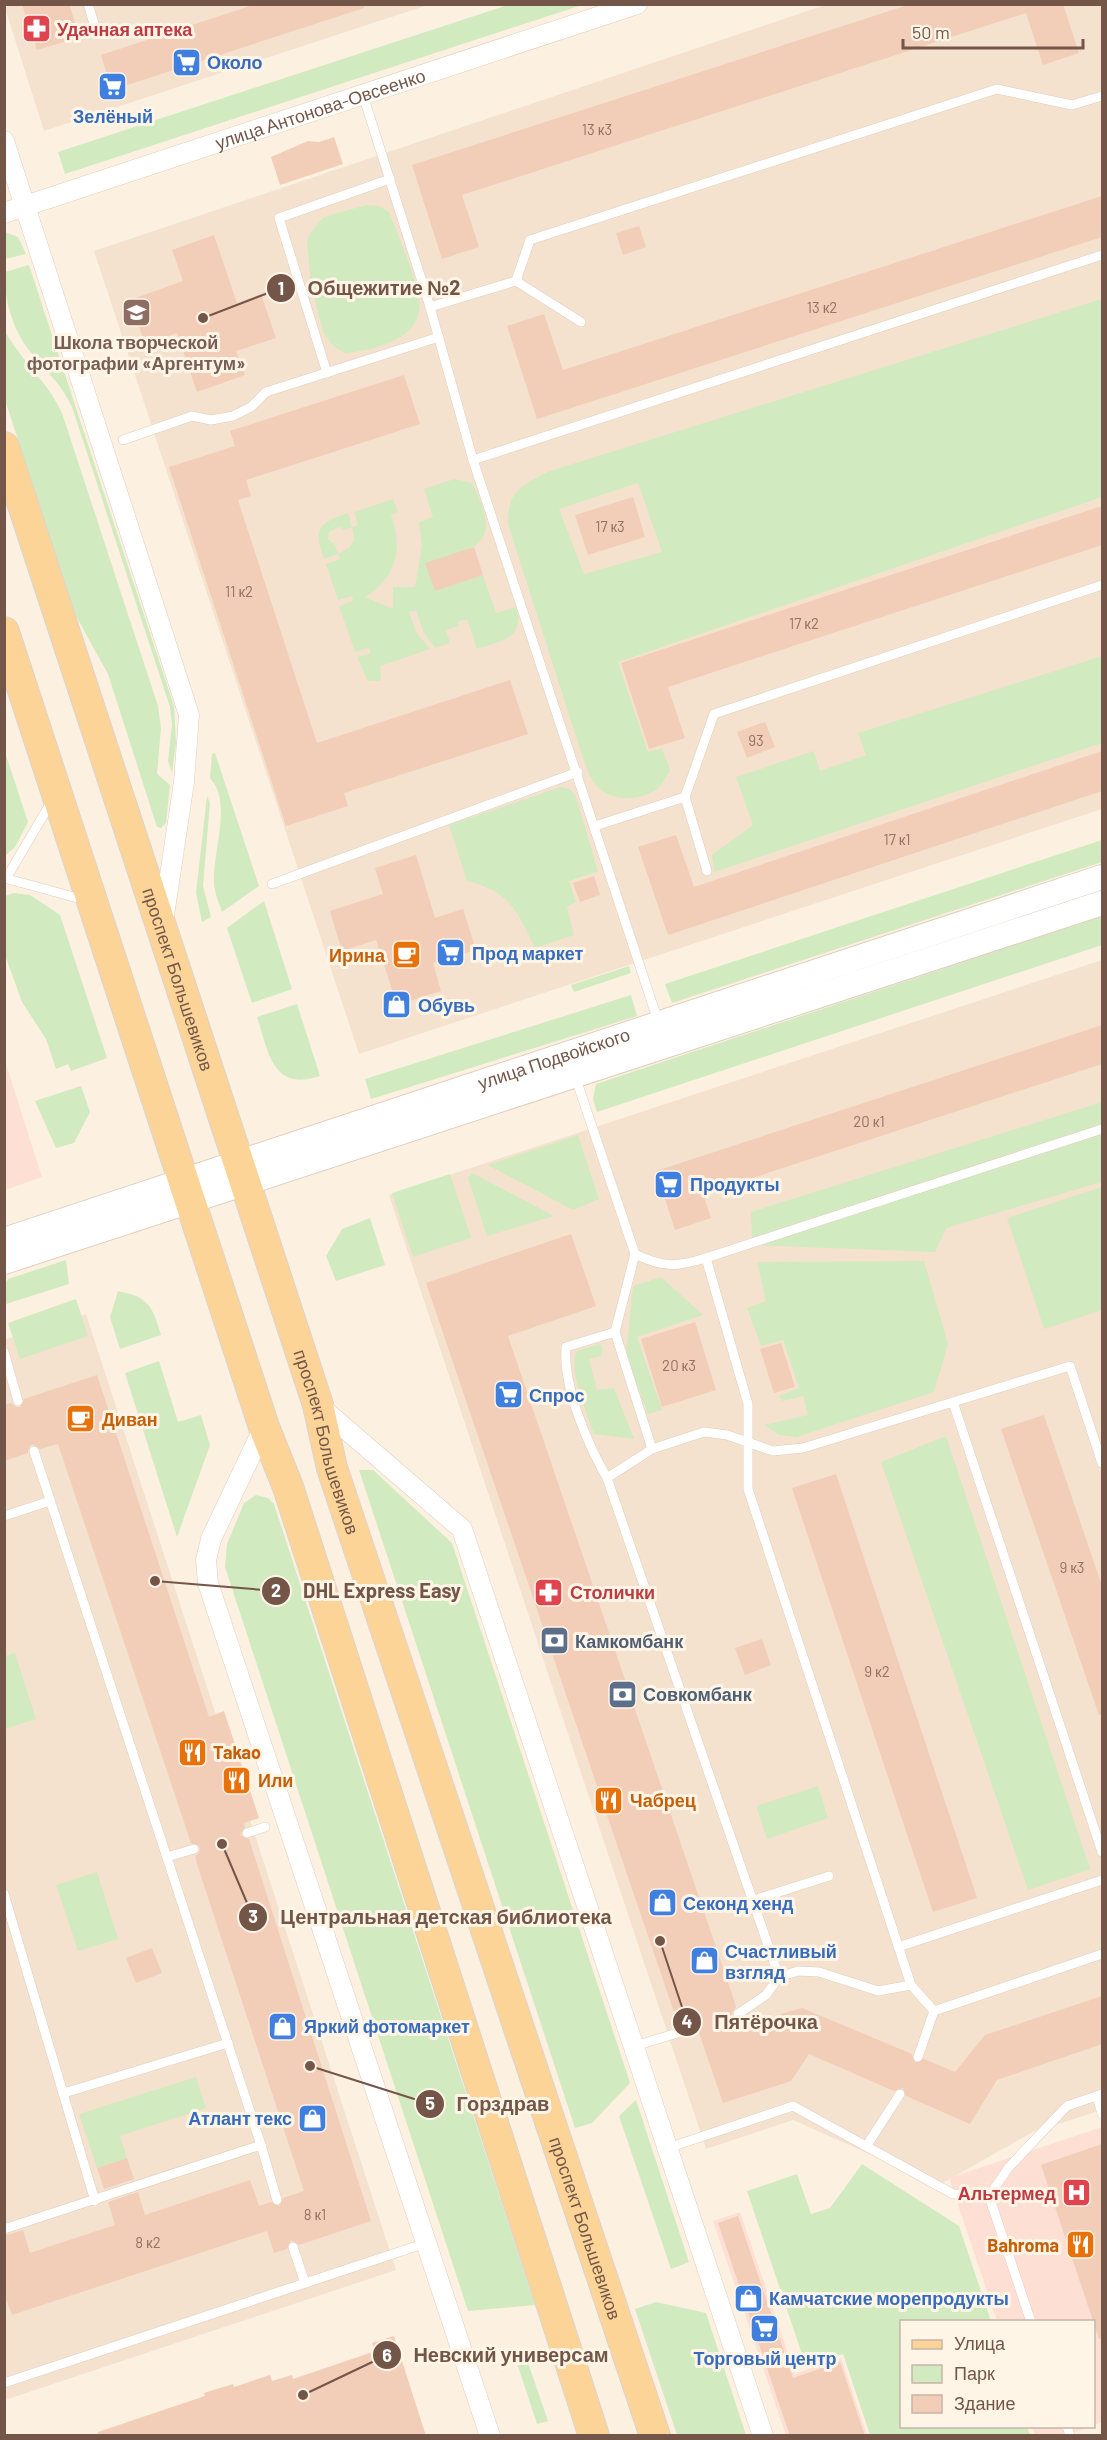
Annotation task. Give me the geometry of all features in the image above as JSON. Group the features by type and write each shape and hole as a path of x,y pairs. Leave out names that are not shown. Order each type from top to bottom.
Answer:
{"main road":[{"name":"проспект Большевиков","path":"4,447 318,1405 332,1468 654,2436"},
{"path":"4,632 264,1427 291,1498 594,2436"}],"street":[{"name":"улица Антонова-Овсеенко","path":"4,213 637,4"},
{"path":"4,141 189,715 184,782 162,928"},
{"name":"улица Подвойского","path":"4,1262 187,1192 662,1035 1102,877"},
{"name":"улица Подвойского","path":"662,1035 1102,903"},
{"name":"улица Подвойского","path":"4,1240 187,1192"},
{"path":"318,1405 462,1529 763,2436"},
{"path":"264,1427 211,1539 206,1560 208,1582 428,2242 490,2436"}],"lane":[{"path":"88,4 96,30"},
{"path":"516,282 530,240 997,89 1072,105 1102,96"},
{"path":"363,95 430,307 473,460 578,772 662,1035"},
{"path":"327,373 279,218 390,179"},
{"path":"473,460 1102,255"},
{"path":"430,307 516,282 581,322"},
{"path":"123,440 192,416 211,420 233,416 251,407 266,392 439,337"},
{"path":"707,871 685,797 714,714 1102,585"},
{"path":"272,884 578,772"},
{"path":"57,792 6,878 93,903"},
{"path":"595,826 685,797"},
{"path":"571,1065 635,1254 615,1332 652,1449"},
{"path":"635,1254 655,1264 677,1266 1102,1129"},
{"path":"706,1258 748,1404 748,1489 911,1984 934,2011"},
{"path":"615,1332 566,1347 565,1367 591,1450 608,1478 751,1901 779,1977"},
{"path":"4,1352 18,1401"},
{"path":"608,1478 652,1449 704,1432 727,1435 773,1451 803,1448 1070,1366 1102,1463"},
{"path":"953,1402 1102,1852"},
{"path":"34,1451 228,2043 277,2200"},
{"path":"4,1516 50,1501"},
{"path":"247,1833 266,1827"},
{"path":"167,1857 194,1849"},
{"path":"751,1901 829,1876"},
{"path":"898,1947 1102,1880"},
{"path":"4,1894 95,2201"},
{"path":"934,2011 1102,1954"},
{"path":"738,2014 766,1995 779,1977 798,1971 819,1972 878,1991 911,1984"},
{"path":"918,2056 934,2011"},
{"path":"635,2046 697,2027"},
{"path":"64,2093 228,2043"},
{"path":"867,2145 900,2094"},
{"path":"989,2196 1016,2158 1067,2106 1100,2095 1102,2114"},
{"path":"668,2148 793,2106 954,2193 989,2196"},
{"path":"4,2229 261,2145"},
{"path":"989,2196 1030,2320"},
{"path":"4,2383 428,2242"},
{"path":"293,2247 305,2283"}],"shaded area":[{"path":"4,5 428,5 44,131"},
{"path":"825,5 1102,5 1102,809 359,1054 94,251"},
{"path":"1102,960 1102,2110 1033,2132 939,2185 793,2120 706,2149 389,1195"},
{"path":"5,1061 42,1177 4,1190"},
{"path":"86,1314 396,2270 5,2400 4,1340"},
{"path":"1102,2127 1102,2422 1095,2425 1095,2320 997,2320 949,2178"},
{"path":"740,2212 795,2374 841,2358 867,2435 786,2435 713,2221"},
{"path":"1032,2428 1087,2428 1063,2436 1035,2435"}],"green space":[{"path":"508,5 582,5 65,174 58,152"},
{"path":"366,205 379,206 389,212 414,279 419,300 419,313 414,324 394,340 382,346 344,353 333,346 323,332 311,285 307,242 310,233 324,217"},
{"path":"5,232 18,237 26,254 5,259"},
{"path":"29,265 174,706 176,743 172,773 168,761 172,725 170,707 72,407 59,385 26,346 11,316 6,294 5,272"},
{"path":"1102,299 1102,497 618,662 648,752 662,748 670,770 659,787 643,796 619,798 612,796 599,788 589,775 508,524 510,504 517,491 547,472","holes":["638,483 662,552 584,574 559,509"]},
{"path":"5,331 49,391 62,413 158,706 161,728 157,774 170,785 166,823 161,828 157,827 108,674 76,616 5,400"},
{"path":"454,479 472,483 482,506 486,523 484,534 471,548 426,563 435,591 483,575 496,613 516,607 517,626 509,637 477,649 467,619 458,622 459,626 446,630 450,643 435,648 424,633 416,611 409,612 416,632 430,649 380,666 379,681 368,681 357,657 371,653 369,648 355,652 339,606 353,601 352,596 338,600 326,564 340,559 338,554 350,547 354,540 352,527 358,525 354,512 393,499 398,512 391,515 396,539 394,561 384,581 365,597 393,609 393,587 415,587 422,546 419,522 433,517 424,489"},
{"path":"348,513 352,527 345,530 339,527 329,532 328,539 335,545 338,554 324,559 319,540 321,528 330,520"},
{"path":"1102,656 1102,743 714,872 712,855 753,825 736,777 814,751 820,771 866,755 858,733"},
{"path":"4,749 28,822 15,847 5,856"},
{"path":"215,753 259,886 222,912 214,884 221,814 217,788 210,778 212,754"},
{"path":"561,787 570,789 576,797 598,871 569,881 576,902 567,907 574,935 535,948 517,913 503,897 482,885 467,881 449,825"},
{"path":"207,796 210,803 203,886 211,917 202,922 196,893"},
{"path":"1102,840 1102,862 672,1003 665,984"},
{"path":"14,893 30,895 60,915 107,1058 71,1071 68,1064 56,1069 46,1039 22,1002 5,955 5,896"},
{"path":"264,901 292,989 252,1003 227,928"},
{"path":"1102,916 1102,945 597,1112 593,1099 596,1084"},
{"path":"629,966 631,973 574,992 571,985"},
{"path":"631,995 637,1016 371,1099 365,1079"},
{"path":"297,1004 320,1076 304,1080 292,1079 282,1074 275,1066 265,1044 257,1017"},
{"path":"81,1086 90,1112 74,1143 56,1148 35,1101"},
{"path":"1102,1102 1102,1182 946,1228 935,1252 752,1245 751,1212"},
{"path":"578,1135 599,1199 573,1210 488,1165"},
{"path":"472,1173 554,1216 487,1236 468,1178"},
{"path":"450,1174 471,1238 413,1257 392,1193"},
{"path":"1102,1187 1102,1310 1044,1329 1007,1218"},
{"path":"370,1218 385,1265 336,1281 326,1256 342,1229"},
{"path":"66,1260 69,1284 6,1304 5,1285 8,1279"},
{"path":"924,1261 948,1344 934,1392 797,1437 779,1435 764,1425 808,1415 803,1396 782,1401 779,1396 799,1388 783,1340 761,1346 747,1308 766,1301 757,1262"},
{"path":"661,1277 703,1315 637,1337 662,1410 648,1414 626,1356 633,1286"},
{"path":"118,1291 137,1296 148,1304 161,1335 120,1349 110,1317"},
{"path":"76,1299 88,1336 20,1359 8,1323"},
{"path":"600,1344 603,1350 601,1356 589,1359 597,1390 614,1388 634,1439 594,1434 587,1416 576,1380 575,1359 577,1351"},
{"path":"159,1361 178,1422 201,1415 210,1445 177,1537 125,1373"},
{"path":"946,1436 1090,1869 1028,1890 881,1462"},
{"path":"359,1470 373,1470 452,1543 630,2083 592,2123 575,2128"},
{"path":"256,1495 268,1498 274,1504 535,2305 468,2311 225,1567 227,1544 244,1503"},
{"path":"15,1653 36,1719 5,1729 5,1656"},
{"path":"818,1786 828,1818 767,1839 756,1806"},
{"path":"97,1872 118,1939 78,1951 56,1885"},
{"path":"196,2077 206,2108 120,2136 127,2158 97,2168 79,2114"},
{"path":"636,2100 689,2262 671,2269 619,2116"},
{"path":"862,2164 959,2226 991,2320 900,2320 900,2428 1027,2428 1030,2435 870,2435 843,2354 806,2366 747,2191 797,2174 811,2214 830,2208"},
{"path":"656,2302 706,2313 746,2435 677,2435 635,2309"},
{"path":"524,2351 548,2421 537,2424 514,2354"}],"building":[{"path":"22,4 69,4 80,37 37,50"},
{"path":"256,4 364,4 364,8 112,90 101,55"},
{"path":"911,4 1063,4 1079,53 1043,65 1026,13 462,195 479,247 442,259 412,165"},
{"path":"334,137 343,164 280,185 271,157 308,141 319,142"},
{"path":"1102,196 1102,237 537,419 507,326 544,314 563,370"},
{"path":"639,226 646,247 623,255 616,233"},
{"path":"214,235 237,303 261,294 276,338 236,351 245,375 197,392 177,333 145,344 130,300 183,281 172,250"},
{"path":"404,375 420,424 246,480 251,496 238,500 317,743 510,680 528,734 344,793 348,806 286,826 169,467 235,446 230,431"},
{"path":"633,497 645,537 588,555 575,515"},
{"path":"1102,506 1102,545 668,687 685,738 649,749 621,663"},
{"path":"474,547 483,575 435,591 425,563"},
{"path":"765,722 775,747 747,758 737,732"},
{"path":"1102,751 1102,791 668,935 638,847 676,835 694,887"},
{"path":"416,855 435,918 463,909 476,950 433,963 441,991 397,1005 376,940 342,951 330,911 383,894 375,868"},
{"path":"594,876 600,895 580,902 573,883"},
{"path":"1102,1025 1102,1064 703,1194 711,1218 675,1230 656,1171"},
{"path":"571,1234 596,1306 508,1336 734,2000 736,2007 732,2012 733,2018 740,2020 742,2025 802,2008 912,2054 915,2063 924,2059 955,2072 985,2035 1102,1996 1102,2044 997,2080 970,2124 906,2096 903,2088 894,2091 809,2054 791,2081 723,2103 699,2033 703,2024 695,2021 693,2016 677,2021 426,1283"},
{"path":"695,1322 716,1390 662,1407 641,1339"},
{"path":"781,1343 795,1387 774,1393 760,1349"},
{"path":"97,1375 209,1717 224,1711 259,1818 244,1823 245,1827 240,1835 249,1839 371,2221 299,2245 291,2240 287,2249 274,2253 267,2231 12,2315 4,2293 4,2236 23,2230 30,2253 115,2225 108,2202 138,2192 145,2215 250,2180 259,2206 271,2202 279,2206 283,2198 304,2191 198,1867 195,1856 199,1853 200,1847 191,1843 58,1444 40,1449 32,1444 28,1453 4,1461 4,1405 11,1403 20,1407 24,1399"},
{"path":"1044,1415 1102,1586 1102,1715 1099,1715 1001,1429"},
{"path":"836,1474 977,1898 933,1912 792,1488"},
{"path":"762,1639 771,1665 745,1675 735,1648"},
{"path":"152,1948 162,1973 136,1983 126,1958"},
{"path":"1102,2144 1102,2339 1099,2339 1095,2320 1093,2320 1041,2165"},
{"path":"127,2158 134,2179 104,2189 97,2168"},
{"path":"738,2216 793,2378 840,2362 865,2436 790,2436 718,2223"},
{"path":"394,2336 426,2436 98,2436 98,2432 205,2396 204,2393 233,2384 234,2387 270,2375 272,2381 292,2375 293,2379 375,2351 372,2343"}],"place":[{"name":"Удачная аптека","path":"36,29"},
{"name":"Около","path":"186,62"},
{"name":"Зелёный","path":"113,87"},
{"name":"Школа творческой фотографии «Аргентум»","path":"136,313"},
{"name":"Общежитие №2","path":"203,318"},
{"name":"Прод маркет","path":"451,953"},
{"name":"Ирина","path":"406,955"},
{"name":"Обувь","path":"397,1005"},
{"name":"Продукты","path":"669,1184"},
{"name":"Спрос","path":"508,1395"},
{"name":"Диван","path":"81,1419"},
{"name":"DHL Express Easy","path":"155,1581"},
{"name":"Столички","path":"549,1592"},
{"name":"Камкомбанк","path":"554,1641"},
{"name":"Совкомбанк","path":"622,1694"},
{"name":"Takao","path":"192,1752"},
{"name":"Или","path":"237,1780"},
{"name":"Чабрец","path":"609,1800"},
{"name":"Центральная детская библиотека","path":"222,1844"},
{"name":"Секонд хенд","path":"662,1903"},
{"name":"Пятёрочка","path":"660,1941"},
{"name":"Счастливый взгляд","path":"704,1961"},
{"name":"Яркий фотомаркет","path":"283,2026"},
{"name":"Горздрав","path":"310,2066"},
{"name":"Атлант текс","path":"313,2118"},
{"name":"Альтермед","path":"1077,2193"},
{"name":"Bahroma","path":"1080,2245"},
{"name":"Камчатские морепродукты","path":"748,2298"},
{"name":"Торговый центр","path":"765,2329"},
{"name":"Невский универсам","path":"303,2395"}]}
